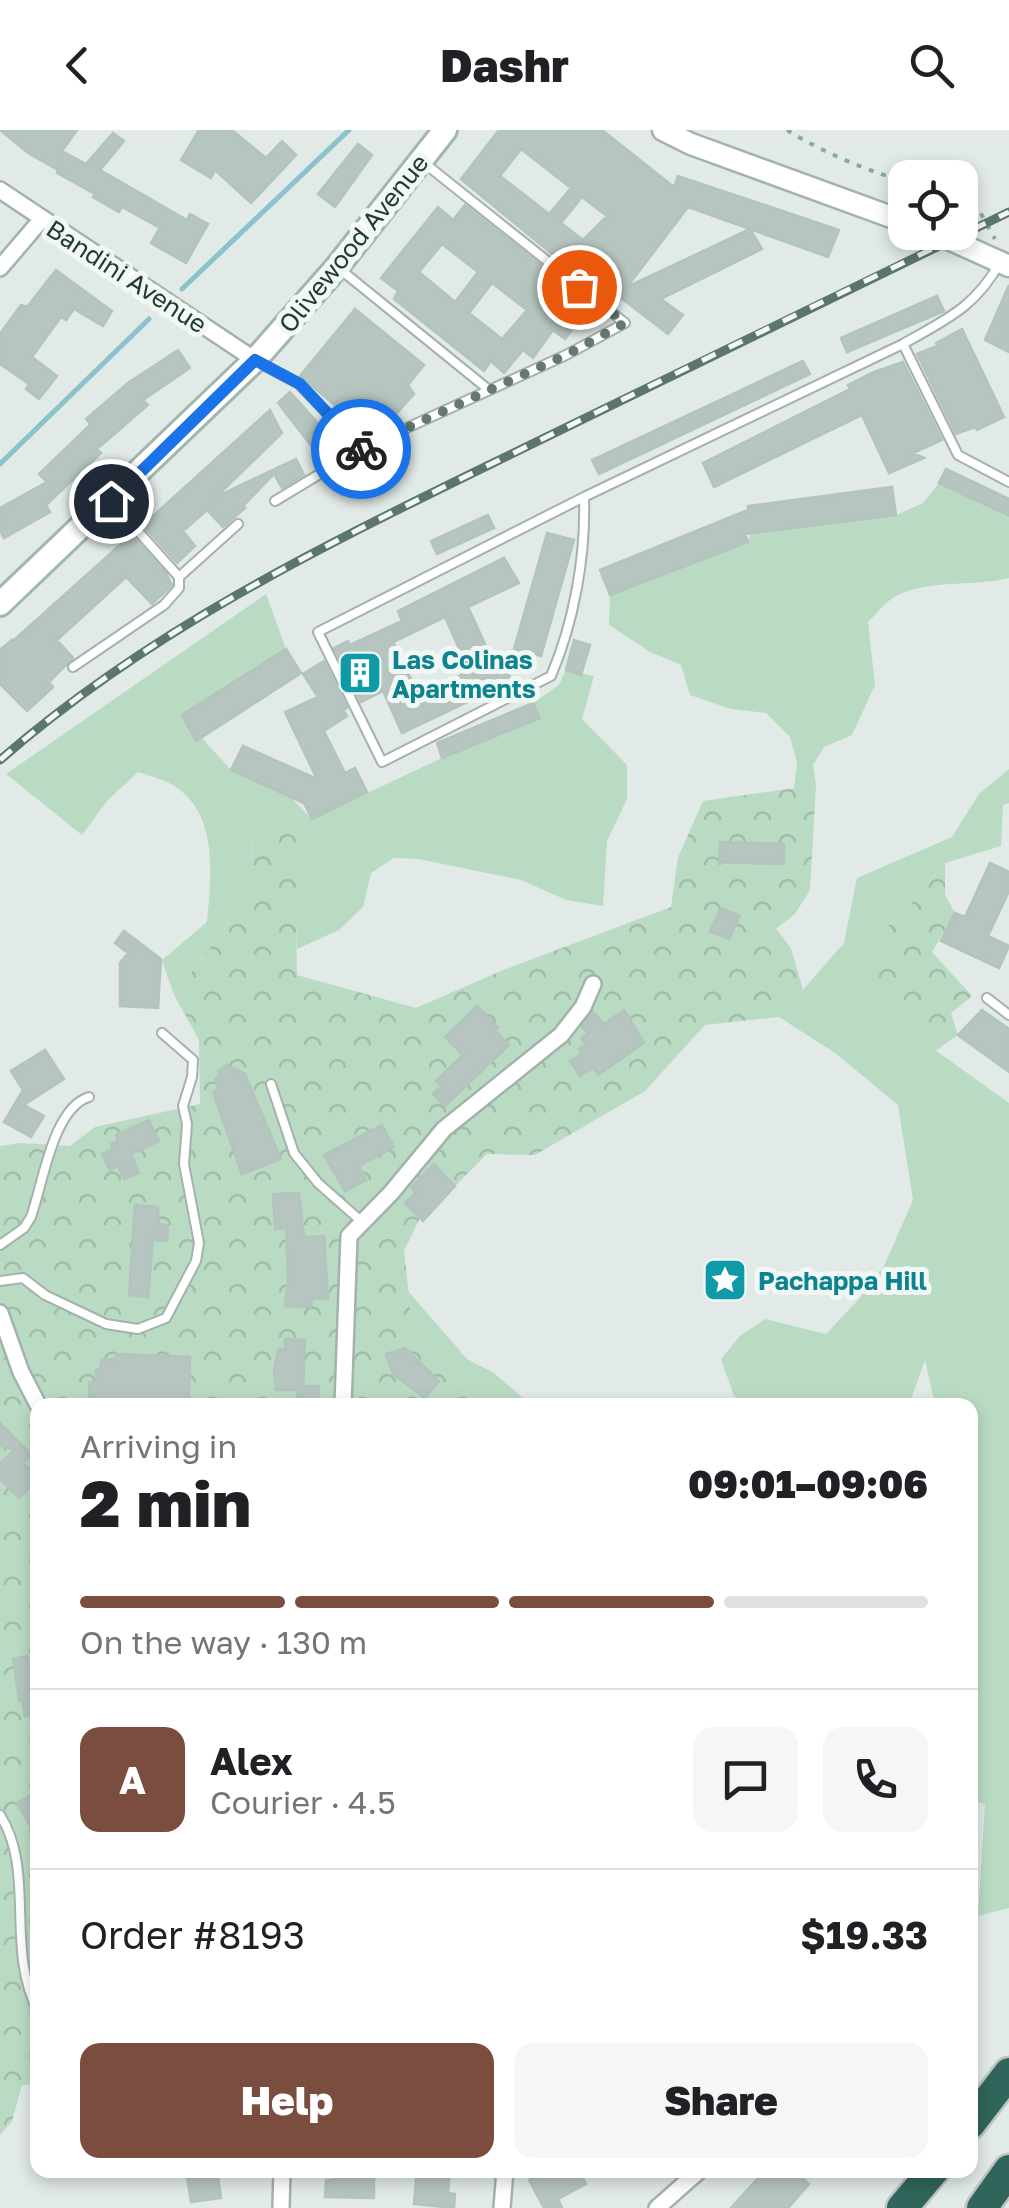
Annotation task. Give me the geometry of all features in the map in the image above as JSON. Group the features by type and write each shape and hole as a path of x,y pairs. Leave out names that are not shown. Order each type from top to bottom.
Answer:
{"highway":[{"path":"978,2114 1009,2073"},
{"path":"982,2208 1009,2170"},
{"path":"902,2208 927,2178"}],"main road":[{"name":"Olivewood Avenue","path":"0,604 255,360 337,267 445,130"}],"street":[{"path":"662,130 888,216"},
{"name":"Bandini Avenue","path":"0,190 255,360"},
{"path":"0,268 41,220"},
{"path":"978,247 1006,257"},
{"path":"343,1398 348,1236 444,1129 561,1035 583,1007 593,984"},
{"path":"0,1313 34,1398"},
{"path":"281,2208 282,2178"},
{"path":"502,2208 504,2178"},
{"path":"657,2208 691,2178"}],"lane":[{"path":"275,501 361,450 566,355 625,323 422,160"},
{"path":"584,497 586,539 560,655 551,676 382,762 318,632 584,497 903,344 964,309 987,286 1006,257"},
{"path":"337,267 489,390"},
{"path":"903,344 958,455 1009,482"},
{"path":"255,360 300,384 361,450"},
{"path":"73,667 164,605 180,588 179,577 111,501"},
{"path":"179,577 238,524"},
{"path":"987,998 1009,1015"},
{"path":"0,1281 23,1278 45,1295 106,1324 138,1329 166,1318 177,1302 196,1262 199,1243 184,1164 184,1106 193,1060 162,1032"},
{"path":"272,1084 294,1153 318,1183 362,1222"},
{"path":"0,1245 24,1228 56,1134 69,1108 89,1096"},
{"path":"0,1815 16,1852 19,1941 30,1997"}],"path":[{"path":"788,130 888,176"},
{"path":"978,211 1006,257"}],"green space":[{"path":"939,483 1009,518 1009,578 911,590 890,600 868,622 875,685 852,735 824,747 813,765 816,785 794,788 797,763 790,737 766,713 731,709 690,695 681,665 650,652 609,625 610,595 748,542 751,533 896,515 923,503"},
{"path":"266,594 286,649 182,716 231,770 289,796 312,819 539,718 533,703 559,685 566,670 594,676 582,719 627,765 627,799 607,841 603,906 566,900 521,880 419,859 394,858 371,873 363,907 339,930 297,949 304,866 251,828 252,875 223,931 174,995 162,960 207,922 209,905 206,831 190,799 172,785 138,772 107,801 82,835 6,774"},
{"path":"1009,769 1009,803 1003,805 1001,846 945,863 906,910 876,937 917,1037 1009,1103 1009,1908 978,1916 985,1804 978,1802 978,1398 933,1398 925,1360 911,1398 737,1398 721,1359 740,1336 765,1319 826,1334 884,1266 913,1200 898,1105 835,1053 779,1017 844,943 857,878 952,837 979,794"},
{"path":"816,785 810,890 795,914 776,929 791,948 803,990 779,1017 705,1025 645,1091 535,1155 487,1154 455,1186 433,1164 410,1186 416,1193 405,1203 420,1218 404,1251 412,1324 442,1371 474,1398 30,1398 30,2084 22,2085 12,2121 0,2135 0,1146 70,1146 95,1127 200,1104 199,1040 174,995 223,931 252,875 251,828 294,826 305,866 296,928 297,975 416,1008 501,971 671,907 678,857 703,801"},
{"path":"945,863 945,895 955,913 932,952 972,996 951,1013 958,1035 935,1051 917,1037 872,970 876,937 906,910"},
{"path":"408,1291 467,1359 494,1373 523,1398 474,1398 442,1371 412,1324"}],"building":[{"path":"0,130 77,130 62,151 86,164 113,133 124,141 100,170 187,220 190,214 208,224 186,263 151,243 160,228 122,207 119,212 93,197 95,194 57,173"},
{"path":"199,130 232,130 266,158 282,141 296,155 251,203 215,170 211,178 181,160"},
{"path":"499,130 602,130 674,187 678,176 839,230 828,257 750,229 762,249 661,299 683,315 668,334 590,274 585,281 461,179","holes":["521,149 571,188 549,214 500,176","582,197 607,216 583,240 561,223","688,207 750,229 627,287"]},
{"path":"358,144 372,155 335,207 318,194"},
{"path":"465,205 576,293 571,300 585,312 565,339 553,330 533,358 523,350 504,373 491,361 484,371 394,299 398,291 381,278 438,207 453,220","holes":["442,244 478,272 455,302 419,272","492,283 527,310 502,339 469,313"]},
{"path":"56,270 112,311 103,326 74,309 66,320 61,317 32,357 57,376 39,399 26,389 29,384 0,364 0,334 21,305 27,307"},
{"path":"1009,285 1009,352 985,340"},
{"path":"937,296 944,311 847,352 841,338"},
{"path":"355,309 424,365 408,385 414,394 372,436 300,376"},
{"path":"962,329 1004,417 977,430 975,427 956,434 917,354"},
{"path":"178,350 190,368 143,400 148,405 97,449 101,453 46,505 50,512 4,538 0,531 0,508 47,482 39,474 91,424 86,419 128,383"},
{"path":"803,361 810,374 599,474 592,460"},
{"path":"903,362 942,440 913,453 924,458 889,473 862,415 714,487 703,463 850,389 848,385"},
{"path":"290,392 343,451 324,462 278,403"},
{"path":"270,410 282,433 216,497 296,459 304,475 282,488 274,474 223,527 207,510 183,531 195,546 177,563 143,525"},
{"path":"946,469 1009,499 1009,516 939,483"},
{"path":"892,487 896,515 745,534 748,542 610,595 600,570 748,510 748,506"},
{"path":"488,515 494,528 437,554 431,541"},
{"path":"547,533 574,540 541,656 514,649"},
{"path":"131,535 172,585 152,604 126,577 57,640 73,658 49,682 53,687 27,711 0,684 0,650"},
{"path":"504,558 519,583 468,607 492,659 499,655 512,681 402,733 383,691 361,702 334,648 348,641 350,645 402,621 398,611","holes":["445,617 469,671 419,696 393,642"]},
{"path":"574,640 590,645 581,675 566,670"},
{"path":"286,649 301,673 196,741 182,715"},
{"path":"324,661 347,708 343,710 347,716 324,731 345,773 355,768 367,792 312,819 304,803 231,770 243,746 317,779 285,712 318,697 303,674"},
{"path":"533,703 540,718 442,758 437,743"},
{"path":"720,842 784,844 784,864 719,862"},
{"path":"990,863 1009,872 1009,891 988,936 1009,946 999,968 941,941 955,913 965,917"},
{"path":"721,908 740,916 729,939 710,931"},
{"path":"124,931 161,959 158,1008 120,1006 120,963 128,953 115,943"},
{"path":"477,1006 509,1045 445,1106 433,1094 441,1086 436,1081 463,1055 445,1037"},
{"path":"624,1010 644,1043 598,1075 593,1068 580,1076 570,1061 582,1054 579,1049 585,1045 581,1038 588,1033 582,1027 593,1012 604,1024"},
{"path":"982,1010 1009,1029 1009,1072 958,1035"},
{"path":"45,1050 64,1079 24,1105 44,1116 31,1137 4,1122 23,1090 11,1071"},
{"path":"227,1065 245,1074 281,1159 242,1174 213,1092 219,1089 215,1079 220,1076 218,1071"},
{"path":"149,1120 159,1141 131,1154 139,1173 124,1179 118,1166 110,1170 102,1154 113,1149 111,1144 118,1141 116,1135"},
{"path":"382,1125 394,1147 359,1166 366,1180 345,1191 324,1155"},
{"path":"434,1164 455,1186 423,1221 405,1203 416,1193 411,1187"},
{"path":"299,1193 304,1237 324,1236 328,1299 312,1298 311,1307 285,1306 286,1228 275,1229 273,1194"},
{"path":"135,1205 158,1207 159,1224 168,1225 167,1241 153,1240 148,1297 129,1295"},
{"path":"285,1339 305,1340 303,1386 319,1386 318,1398 297,1398 297,1390 276,1390 278,1349 285,1349"},
{"path":"405,1348 439,1381 425,1398 393,1374 386,1354"},
{"path":"116,1354 190,1357 189,1398 89,1398 89,1382 96,1382 96,1370 100,1370 102,1359 116,1359"},
{"path":"0,1423 30,1453 23,1463 30,1470 30,1486 19,1498 0,1479 0,1464 14,1450 0,1445"},
{"path":"27,1656 30,1715 25,1716 22,1700 19,1701 13,1659"},
{"path":"30,1796 30,1825 17,1803"},
{"path":"187,2178 218,2178 221,2198 191,2202"},
{"path":"374,2178 374,2198 325,2197 326,2180"},
{"path":"416,2178 449,2178 448,2193 455,2194 454,2208 414,2204"},
{"path":"583,2178 586,2184 558,2199 562,2208 544,2208 529,2180"},
{"path":"758,2178 803,2178 809,2184 788,2208 731,2208"}],"waterway":[{"path":"182,289 349,130"},
{"path":"0,464 149,319"}],"railway":[{"path":"0,760 124,665 255,584 392,513 1009,212"}],"way so far":[{"path":"361,449 566,355 625,323 579,287"}],"place":[{"name":"Las Colinas Apartments","path":"360,673"},
{"name":"Pachappa Hill","path":"725,1280"}],"route":[{"path":"111,501 255,360 300,384 361,449"}]}
